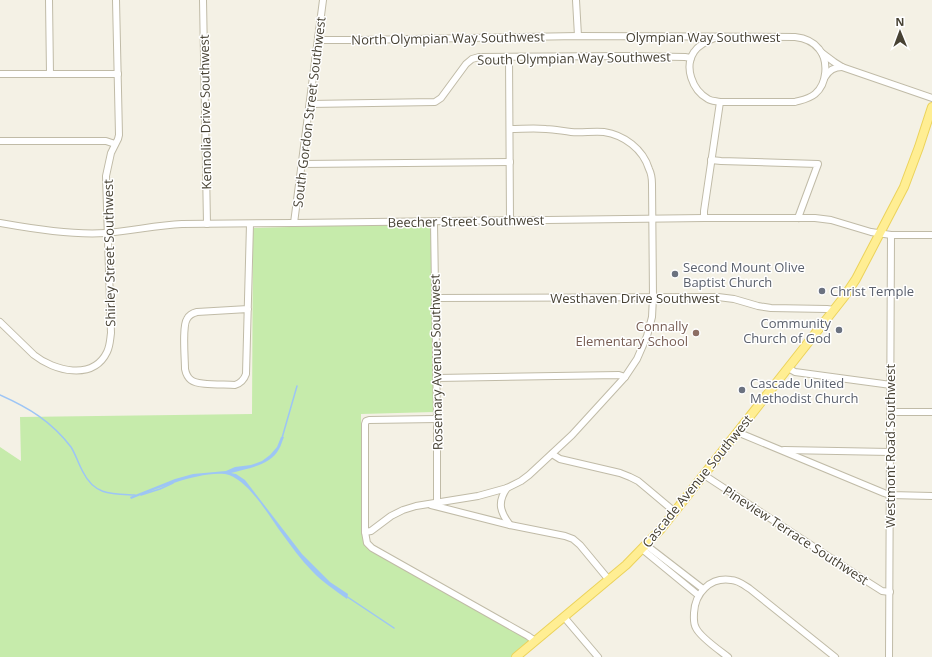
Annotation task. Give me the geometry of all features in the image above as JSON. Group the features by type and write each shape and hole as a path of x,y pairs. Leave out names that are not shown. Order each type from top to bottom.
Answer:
{"main road":[{"name":"Cascade Avenue Southwest","path":"516,657 609,580 644,547 675,512 834,310 856,279 904,187 931,112"}],"street":[{"path":"49,0 50,74"},
{"name":"Shirley Street Southwest","path":"0,322 34,355 50,366 67,370 81,370 93,367 99,363 109,348 111,334 106,176 111,153 118,135 116,0"},
{"name":"Kennolia Drive Southwest","path":"203,0 207,224"},
{"name":"South Gordon Street Southwest","path":"294,223 323,0"},
{"path":"576,0 578,36"},
{"name":"North Olympian Way Southwest","path":"318,40 578,36"},
{"name":"Olympian Way Southwest","path":"578,36 802,38 816,45 822,53 842,67 932,98"},
{"path":"717,37 700,46 694,52 689,65 692,80 697,89 701,94 713,101 795,102 805,100 822,86 825,77 830,70 837,67 842,67"},
{"path":"822,53 825,77"},
{"name":"South Olympian Way Southwest","path":"310,104 435,102 441,98 466,64 472,59 479,57 628,56 691,58"},
{"path":"509,57 510,221"},
{"path":"0,74 118,74"},
{"path":"704,218 720,102"},
{"path":"365,532 371,531 391,516 403,510 416,506 478,496 507,488 529,475 572,435 625,377 637,359 647,336 652,317 654,297 652,184 650,169 641,153 626,140 603,132 571,132 547,128 510,129"},
{"path":"0,141 106,141 115,144"},
{"path":"712,160 818,164 798,218"},
{"path":"302,164 510,162"},
{"name":"Beecher Street Southwest","path":"0,223 38,229 76,232 108,232 167,225 207,224 815,218 831,220 871,232 891,235 932,235"},
{"name":"Rosemary Avenue Southwest","path":"434,222 437,378 436,503"},
{"path":"248,309 197,312 188,317 185,325 185,369 191,381 199,384 235,385 240,384 244,380 246,374 248,309 250,224"},
{"name":"Westmont Road Southwest","path":"889,657 891,235"},
{"name":"Westhaven Drive Southwest","path":"435,298 718,296 771,308 834,310"},
{"path":"788,368 795,372 891,384"},
{"path":"437,378 619,375 625,377"},
{"path":"891,412 932,412"},
{"path":"437,419 366,421 365,532 367,543 372,548 528,636 535,642"},
{"path":"737,432 890,495 932,496"},
{"path":"780,450 890,452"},
{"path":"552,454 560,459 620,473 630,477 638,481 675,512"},
{"name":"Pineview Terrace Southwest","path":"704,475 882,591 890,592"},
{"path":"507,488 502,497 501,507 503,516 510,525"},
{"path":"429,504 510,525 566,536 580,544 609,580"},
{"path":"644,547 703,589"},
{"path":"644,547 698,595"},
{"path":"728,657 699,633 695,626 694,619 694,606 698,595 703,589 712,583 721,580 732,580 741,583 750,589 827,654 835,657"},
{"path":"564,617 598,657"}],"green space":[{"path":"433,223 434,412 361,414 361,529 373,549 537,640 519,657 0,657 0,447 21,461 20,417 252,414 253,228"}],"water":[{"path":"281,437 284,437 280,448 270,459 258,466 231,473 236,474 245,480 302,554 330,582 348,594 347,599 324,582 308,567 293,549 258,500 242,483 234,477 225,474 203,475 153,490 131,499 130,497 175,479 193,474 226,471 235,467 251,465 262,461 277,447"}],"waterway":[{"path":"282,438 297,386"},
{"path":"0,395 30,410 56,430 71,447 83,472 93,486 99,490 112,494 135,495"},
{"path":"141,495 173,483"},
{"path":"346,596 394,628"}],"place":[{"name":"Second Mount Olive Baptist Church","path":"675,274"},
{"name":"Christ Temple","path":"822,291"},
{"name":"Community Church of God","path":"839,330"},
{"name":"Connally Elementary School","path":"696,333"},
{"name":"Cascade United Methodist Church","path":"742,390"}]}
